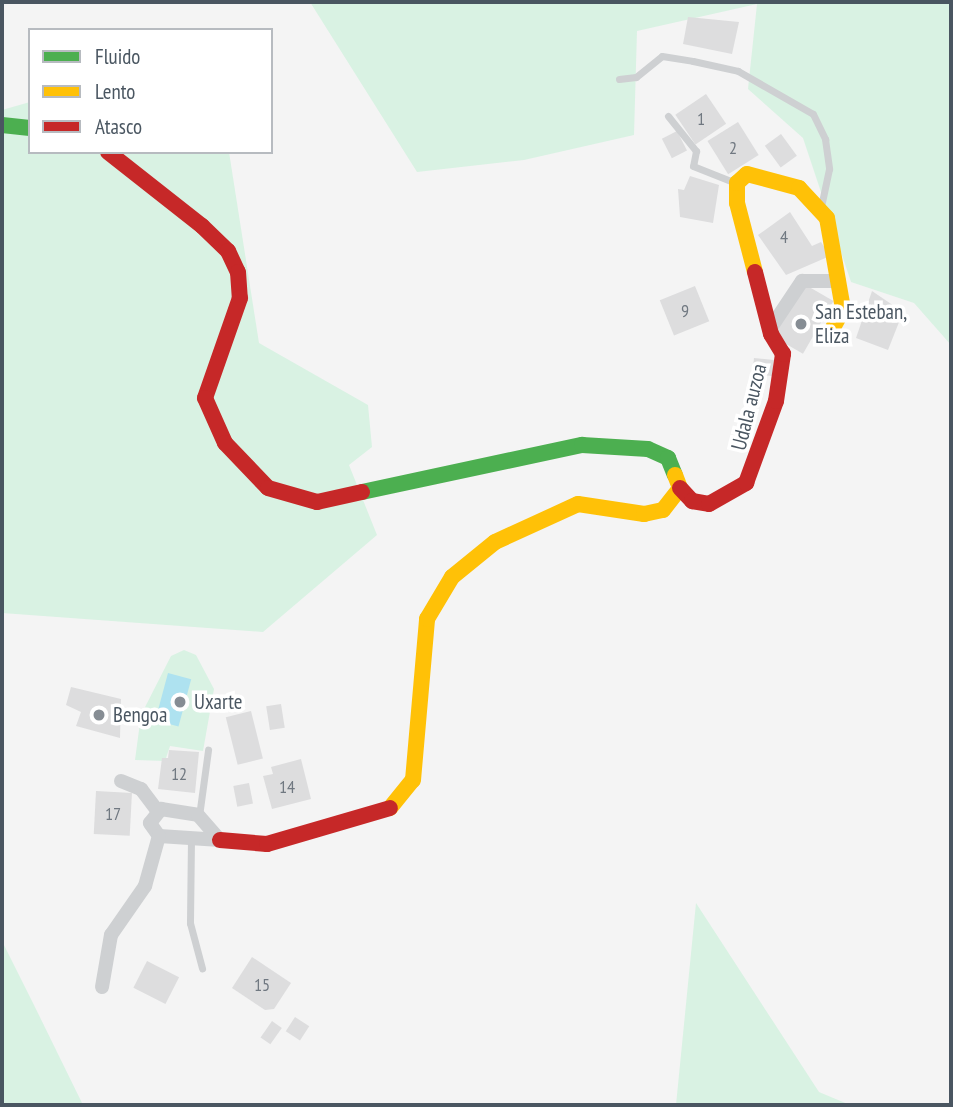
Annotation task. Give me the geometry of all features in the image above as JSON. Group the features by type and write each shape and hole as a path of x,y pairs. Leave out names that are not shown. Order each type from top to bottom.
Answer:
{"street":[{"path":"2,125 28,128"},
{"path":"111,154 202,226 228,251 239,272 240,298 205,398 225,443 268,488 317,502 582,445 648,449 668,458 680,488 663,510 645,514 578,504 564,509 495,542 452,577 427,619 419,749 413,780 400,802 374,818 290,840 246,844 159,836"},
{"path":"737,183 747,174 778,179 821,208 834,236 843,309 833,328"},
{"name":"Udala auzoa","path":"680,488 692,501 709,504 732,494 751,475 769,431 783,364 770,329 737,183"},
{"path":"770,329 802,281 839,281"},
{"path":"121,781 141,789 157,810 199,817 220,840"},
{"path":"157,810 150,823 159,836"},
{"path":"102,987 111,935 145,886 159,836"}],"lane":[{"path":"618,79 636,77 662,56 693,61 738,71 813,114 825,139 828,169 821,208"},
{"path":"668,116 696,151 693,166 737,183"},
{"path":"199,817 208,750"},
{"path":"192,838 190,923 202,968"}],"green space":[{"path":"310,2 951,2 951,345 914,303 851,282 803,138 748,89 757,4 637,31 634,135 524,160 417,172"},
{"path":"28,103 28,154 229,154 259,343 368,405 372,447 349,465 377,535 263,632 2,613 2,110"},
{"name":"Uxarte","path":"184,650 196,655 214,689 203,751 170,746 165,761 135,760 141,715 171,656"},
{"path":"696,903 819,1092 850,1105 676,1105"},
{"path":"2,941 33,1003 83,1105 2,1105"}],"water":[{"path":"168,673 191,679 179,727 155,720"}],"building":[{"path":"688,17 739,22 732,54 683,44"},
{"path":"706,94 726,124 695,145 675,115"},
{"path":"738,122 759,155 728,174 707,141"},
{"path":"677,131 687,151 672,158 662,139"},
{"path":"781,134 797,156 781,168 765,146"},
{"path":"690,176 719,185 713,223 680,217 678,189 684,190"},
{"path":"790,212 812,246 821,242 830,256 786,275 758,235"},
{"name":"San Esteban, Eliza","path":"804,284 833,301 803,354 774,337"},
{"path":"695,286 709,321 674,335 660,300"},
{"path":"872,291 903,312 888,350 856,338"},
{"path":"754,358 774,360 772,376 752,374"},
{"name":"Bengoa","path":"71,687 121,699 120,738 76,726 81,712 66,705"},
{"path":"281,704 285,728 270,730 266,706"},
{"path":"251,711 263,759 238,765 226,717"},
{"name":"Uxarte","path":"169,750 199,752 195,793 158,789 162,758 168,758"},
{"path":"301,759 311,799 272,809 263,776 273,774 271,767"},
{"path":"249,783 253,804 237,807 233,786"},
{"path":"96,791 132,793 130,836 94,834"},
{"path":"252,957 291,983 274,1009 265,1010 232,988"},
{"path":"147,961 179,977 165,1004 133,988"},
{"path":"295,1017 309,1026 300,1041 286,1031"},
{"path":"272,1021 282,1028 270,1044 261,1037"}],"traffic: fast":[{"path":"2,125 28,128"},
{"path":"362,492 582,445 648,449 668,458 675,475"}],"traffic: slow":[{"path":"755,272 737,203 737,183 747,174 799,188 827,218 843,309 833,328"},
{"path":"390,808 413,780 427,619 452,577 495,542 578,504 644,514 663,510 680,488 675,475"}],"traffic: jam":[{"path":"111,154 202,226 228,251 238,272 240,298 205,398 225,443 268,488 317,502 362,492"},
{"path":"680,488 692,501 709,504 746,483 776,401 783,354 771,334 755,272"},
{"path":"220,840 267,844 390,808"}],"place":[{"name":"San Esteban, Eliza","path":"801,324"},
{"name":"Uxarte","path":"180,702"},
{"name":"Bengoa","path":"99,715"}]}
